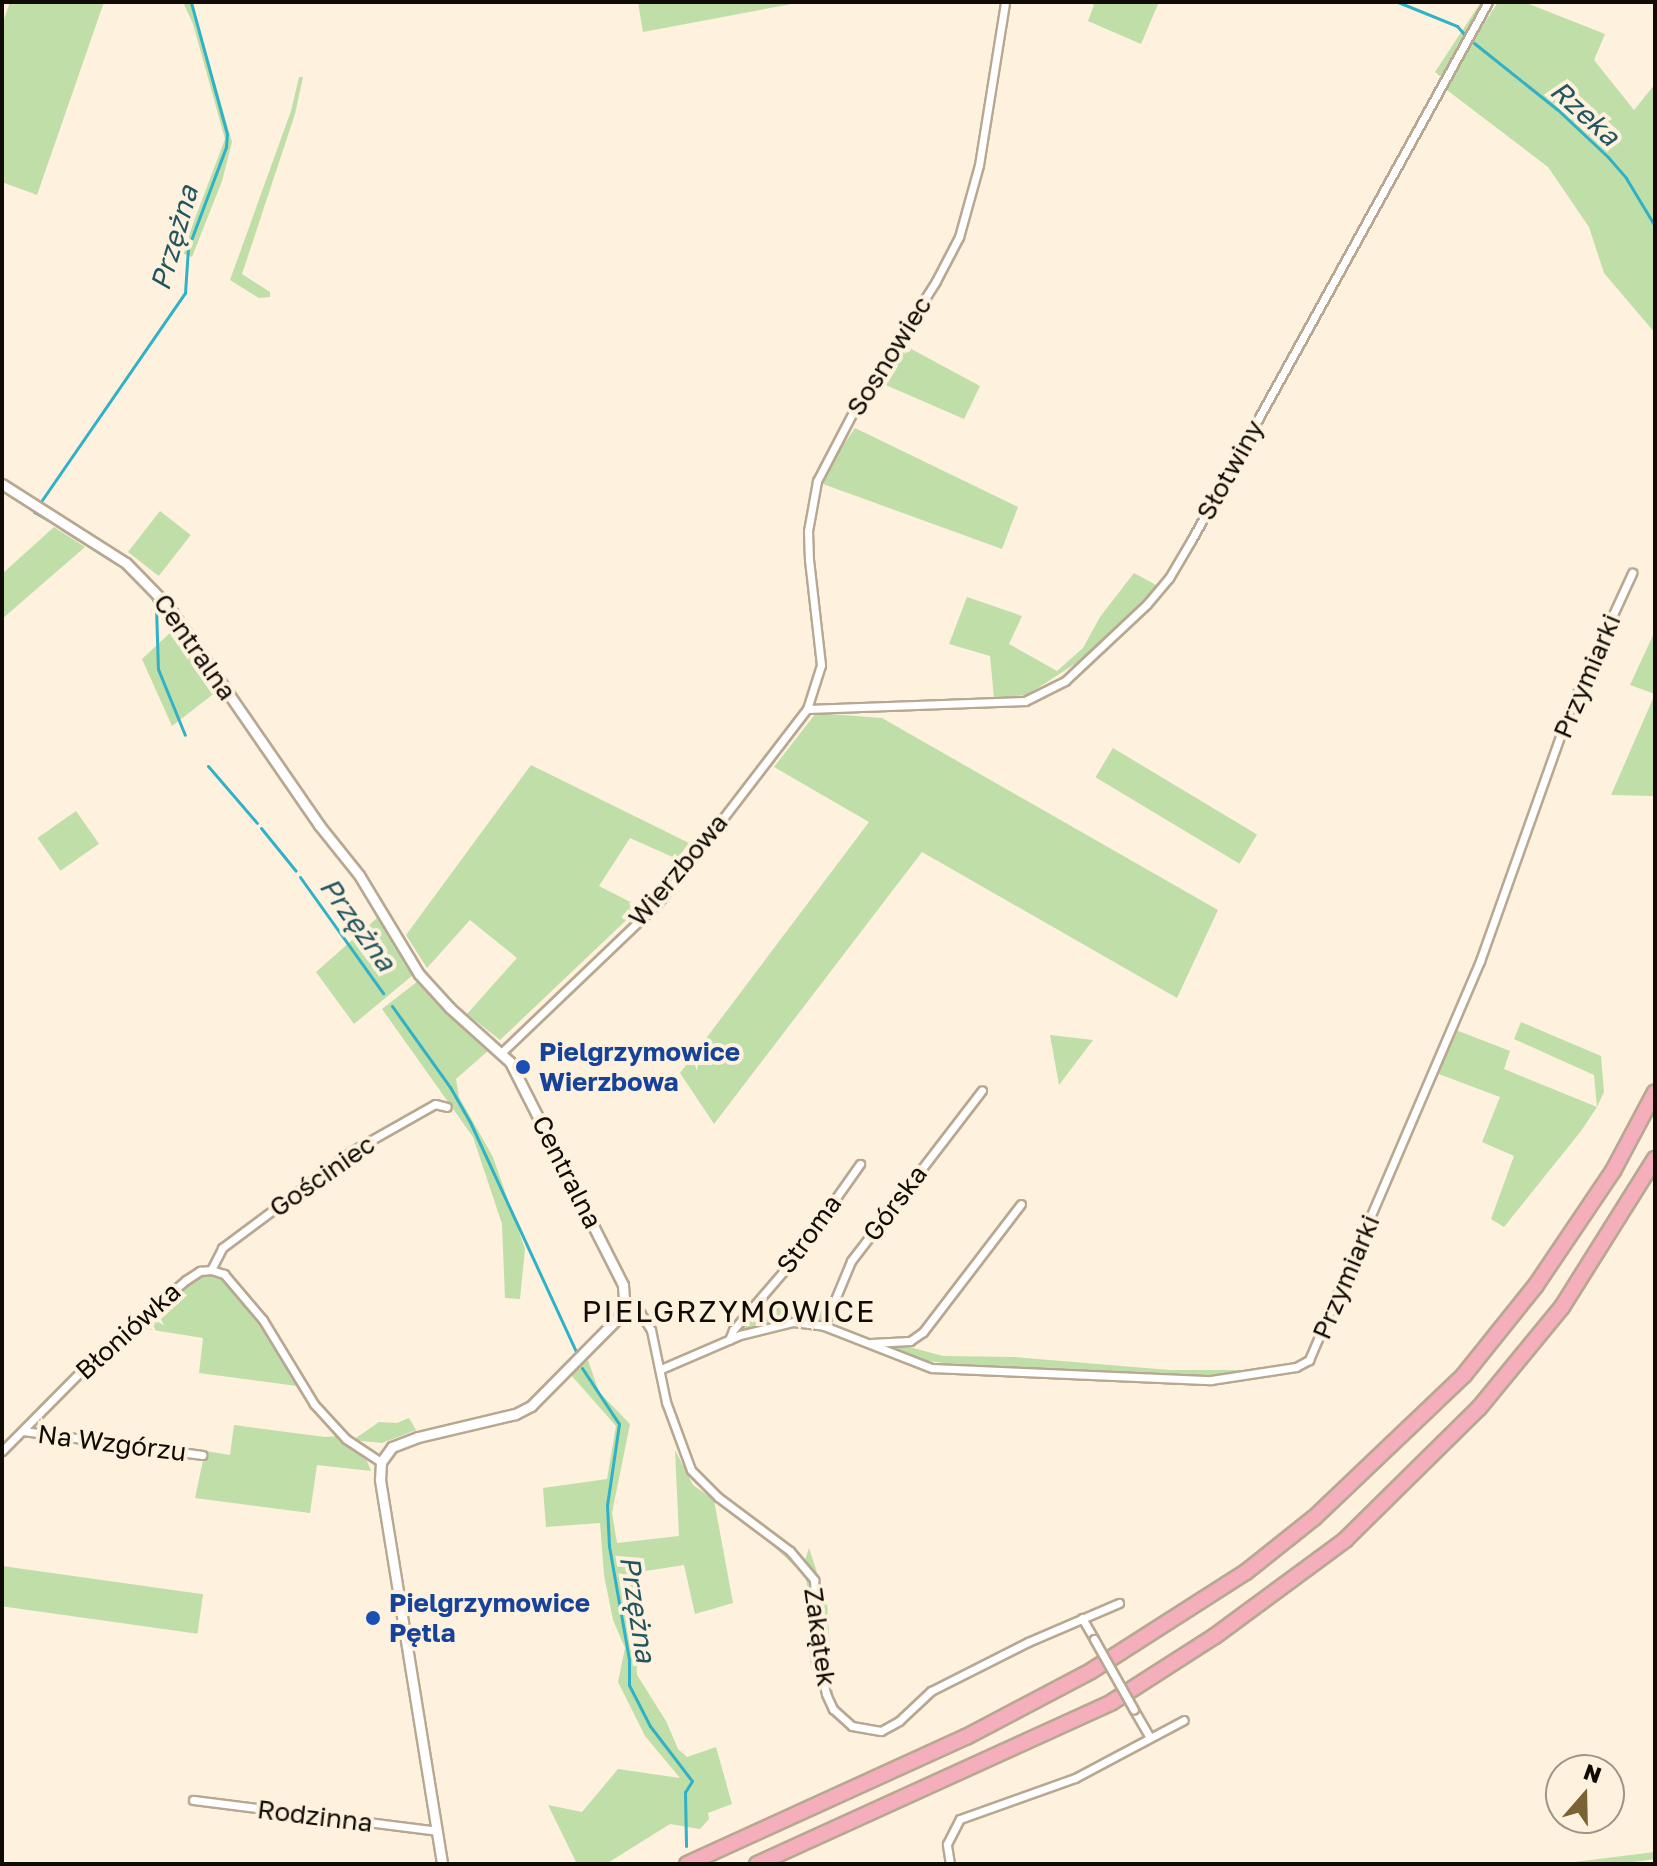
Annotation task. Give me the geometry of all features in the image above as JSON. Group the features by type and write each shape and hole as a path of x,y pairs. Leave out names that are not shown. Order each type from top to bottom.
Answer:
{"highway":[{"path":"687,1864 966,1737 1091,1671 1246,1572 1314,1518 1464,1375 1536,1285 1613,1171 1655,1092"},
{"path":"757,1864 1112,1702 1215,1636 1345,1540 1479,1408 1562,1307 1655,1159"}],"street":[{"name":"Sosnowiec","path":"807,709 821,665 808,531 817,481 853,412 936,281 959,237 979,165 1005,2"},
{"name":"Słotwiny","path":"807,709 1025,701 1065,681 1147,604 1169,578 1192,539 1488,2"},
{"name":"Centralna","path":"2,484 126,563 151,585 359,875 419,974 450,1008 502,1052 516,1072 623,1285 624,1301"},
{"name":"Przymiarki","path":"661,1369 729,1340 782,1323 824,1326 932,1368 1211,1380 1296,1367 1309,1360 1478,966 1570,708 1632,573"},
{"name":"Wierzbowa","path":"502,1052 658,903 807,709"},
{"name":"Górska","path":"824,1326 851,1261 982,1090"},
{"name":"Gościniec","path":"211,1270 222,1248 352,1151 435,1104 447,1107"},
{"name":"Stroma","path":"729,1340 733,1330 788,1266 860,1164"},
{"path":"869,1344 917,1338 985,1255 1021,1204"},
{"name":"Błoniówka","path":"2,1451 86,1366 186,1280 200,1271 211,1270 224,1274 263,1320 314,1404 346,1439 381,1462"},
{"path":"442,1864 382,1495 381,1462 392,1447 418,1437 515,1414 531,1406 619,1317 624,1301"},
{"name":"Zakątek","path":"624,1301 647,1322 661,1369 666,1402 691,1470 718,1497 790,1551 814,1580 823,1681 833,1709 852,1726 881,1731 899,1721 931,1691 1119,1603"},
{"name":"Na Wzgórzu","path":"23,1431 202,1455"},
{"path":"1082,1618 1149,1736"},
{"path":"950,1864 947,1844 960,1819 1075,1778 1184,1720"},
{"name":"Rodzinna","path":"193,1800 437,1831"}],"green space":[{"path":"10,2 104,2 37,195 2,182 2,25"},
{"path":"183,2 192,2 232,142 222,181 192,257 182,253 225,139 193,24"},
{"path":"638,2 797,2 797,3 643,32"},
{"path":"1089,2 1159,2 1141,44 1088,21 1094,5"},
{"path":"1481,2 1480,7 1441,77 1435,72"},
{"path":"1498,2 1524,2 1605,34 1594,60 1634,110 1655,84 1655,333 1604,273 1589,227 1548,167 1443,87"},
{"path":"299,77 303,77 295,114 242,274 270,292 270,297 259,298 230,280 291,111"},
{"path":"902,344 980,386 964,419 881,383"},
{"path":"855,428 1018,507 1002,549 823,484 833,460"},
{"path":"160,511 191,535 159,576 128,552"},
{"path":"54,527 85,547 2,619 2,574"},
{"path":"1134,573 1158,586 1090,654 1027,695 994,698 990,656 949,644 967,597 1022,616 1009,644 1057,671 1083,648 1100,617"},
{"path":"1655,631 1655,694 1630,685"},
{"path":"171,632 216,692 172,726 142,659"},
{"path":"1655,694 1655,796 1611,795"},
{"path":"816,713 882,718 1218,910 1177,998 922,852 714,1124 680,1073 869,822 774,767"},
{"path":"1113,748 1257,835 1239,864 1095,777"},
{"path":"531,765 689,843 677,859 630,838 599,886 640,907 500,1040 467,1014 517,958 470,920 427,968 406,935"},
{"path":"76,811 99,844 60,871 37,838"},
{"path":"377,918 413,975 354,1024 316,972"},
{"path":"418,981 489,1050 456,1079 459,1097 493,1157 525,1249 520,1299 505,1298 502,1224 473,1137 382,1009"},
{"path":"1521,1022 1601,1056 1604,1092 1597,1107 1594,1075 1514,1039"},
{"path":"1456,1030 1510,1051 1504,1069 1597,1107 1504,1227 1491,1219 1514,1156 1482,1142 1500,1097 1436,1073"},
{"path":"1050,1035 1093,1040 1059,1085"},
{"path":"208,1273 220,1276 234,1288 256,1316 297,1386 199,1373 203,1338 140,1328 199,1276"},
{"path":"777,1308 825,1311 820,1322 785,1318 737,1332 743,1322"},
{"path":"877,1344 906,1346 943,1356 1014,1357 1170,1370 1252,1370 1205,1377 957,1365 909,1358"},
{"path":"588,1360 599,1392 630,1424 612,1513 617,1543 679,1536 675,1450 693,1485 714,1500 733,1603 695,1614 684,1565 633,1573 637,1675 666,1721 678,1749 687,1757 716,1747 732,1804 708,1813 709,1819 700,1829 670,1824 606,1864 577,1864 548,1805 582,1812 618,1769 680,1778 645,1736 618,1682 625,1648 613,1620 604,1575 600,1523 546,1527 543,1488 607,1479 616,1426 571,1375"},
{"path":"409,1418 416,1430 382,1443 353,1440 379,1422 397,1423"},
{"path":"234,1425 325,1437 339,1436 367,1461 371,1471 317,1465 310,1513 195,1498 205,1451 230,1455"},
{"path":"770,1538 791,1554 812,1582 818,1669 811,1669 808,1642 811,1602 805,1576 768,1541"},
{"path":"809,1548 827,1603 834,1708 824,1682 820,1597 805,1560"},
{"path":"2,1566 203,1594 197,1634 2,1606"},
{"path":"1655,1852 1655,1859 1619,1864 1558,1864"}],"waterway":[{"name":"Przężna","path":"42,500 185,293 188,248 226,147 227,134 191,2"},
{"name":"Rzeka","path":"1398,2 1457,26 1466,36"},
{"name":"Rzeka","path":"1474,43 1558,110 1608,157 1626,178 1655,226"},
{"name":"Przężna","path":"34,512 57,525"},
{"name":"Przężna","path":"62,529 119,565"},
{"name":"Przężna","path":"151,595 156,607 158,669 185,735"},
{"name":"Przężna","path":"208,766 257,823"},
{"name":"Przężna","path":"261,828 296,871"},
{"name":"Przężna","path":"300,877 383,993"},
{"name":"Przężna","path":"392,1006 450,1087 470,1122 576,1351"},
{"name":"Przężna","path":"582,1368 619,1424 607,1505 609,1546 629,1659 629,1685 650,1726 692,1781 685,1792 686,1846"}],"place":[{"name":"Pielgrzymowice Wierzbowa","path":"523,1067"},
{"name":"Pielgrzymowice Pętla","path":"373,1618"}],"district":[{"name":"PIELGRZYMOWICE","path":"729,1311"}]}
